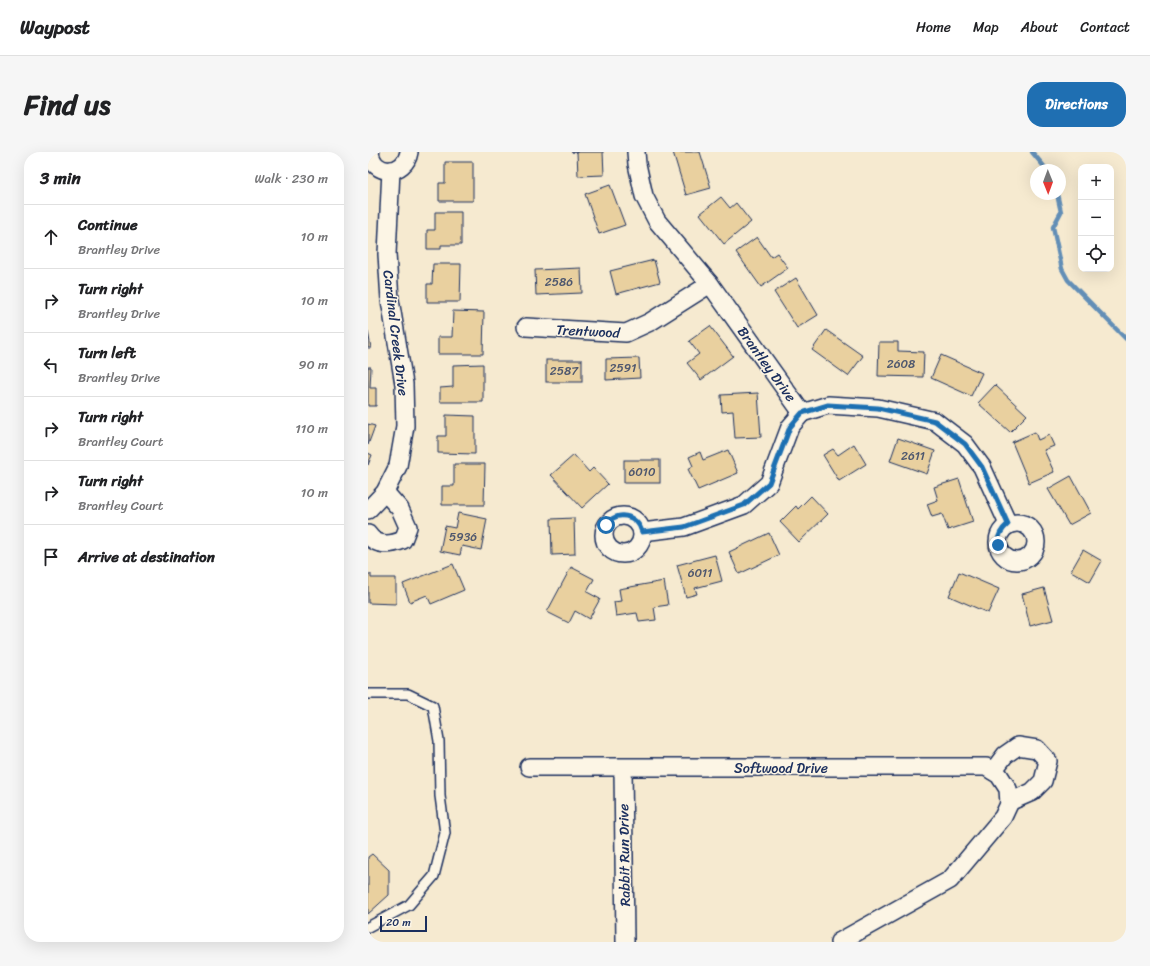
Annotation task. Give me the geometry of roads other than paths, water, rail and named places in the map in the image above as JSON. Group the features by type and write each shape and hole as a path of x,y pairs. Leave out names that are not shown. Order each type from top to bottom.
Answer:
{"street":[{"path":"370,152 372,159 377,166 386,170 398,169 402,166 406,162 409,152"},
{"name":"Brantley Drive","path":"636,152 644,196 657,221 710,284 802,413 790,427 769,483 744,505 684,527 642,532"},
{"name":"Cardinal Creek Drive","path":"368,510 385,492 398,466 405,426 404,384 390,300 387,254 390,170"},
{"name":"Trentwood","path":"526,327 626,333 650,322 710,284"},
{"path":"802,413 828,405 878,408 935,421 965,444 982,467 1008,524"},
{"path":"368,534 370,538 383,544 392,544 403,540 408,527 400,509 385,492"},
{"path":"839,942 950,880 1003,817 1009,803 1008,789 999,775 993,771 1005,755 1018,746 1037,749 1048,761 1043,781 1032,792 1009,803"},
{"name":"Softwood Drive","path":"529,767 986,767 993,771"},
{"name":"Rabbit Run Drive","path":"623,768 625,942"}],"lane":[{"path":"368,694 408,694 433,706 439,742 440,796 445,833 434,876 409,905 368,927"}],"waterway":[{"path":"1032,152 1042,164"},
{"path":"1058,200 1061,212 1053,227 1062,269 1068,280 1126,339"}]}
